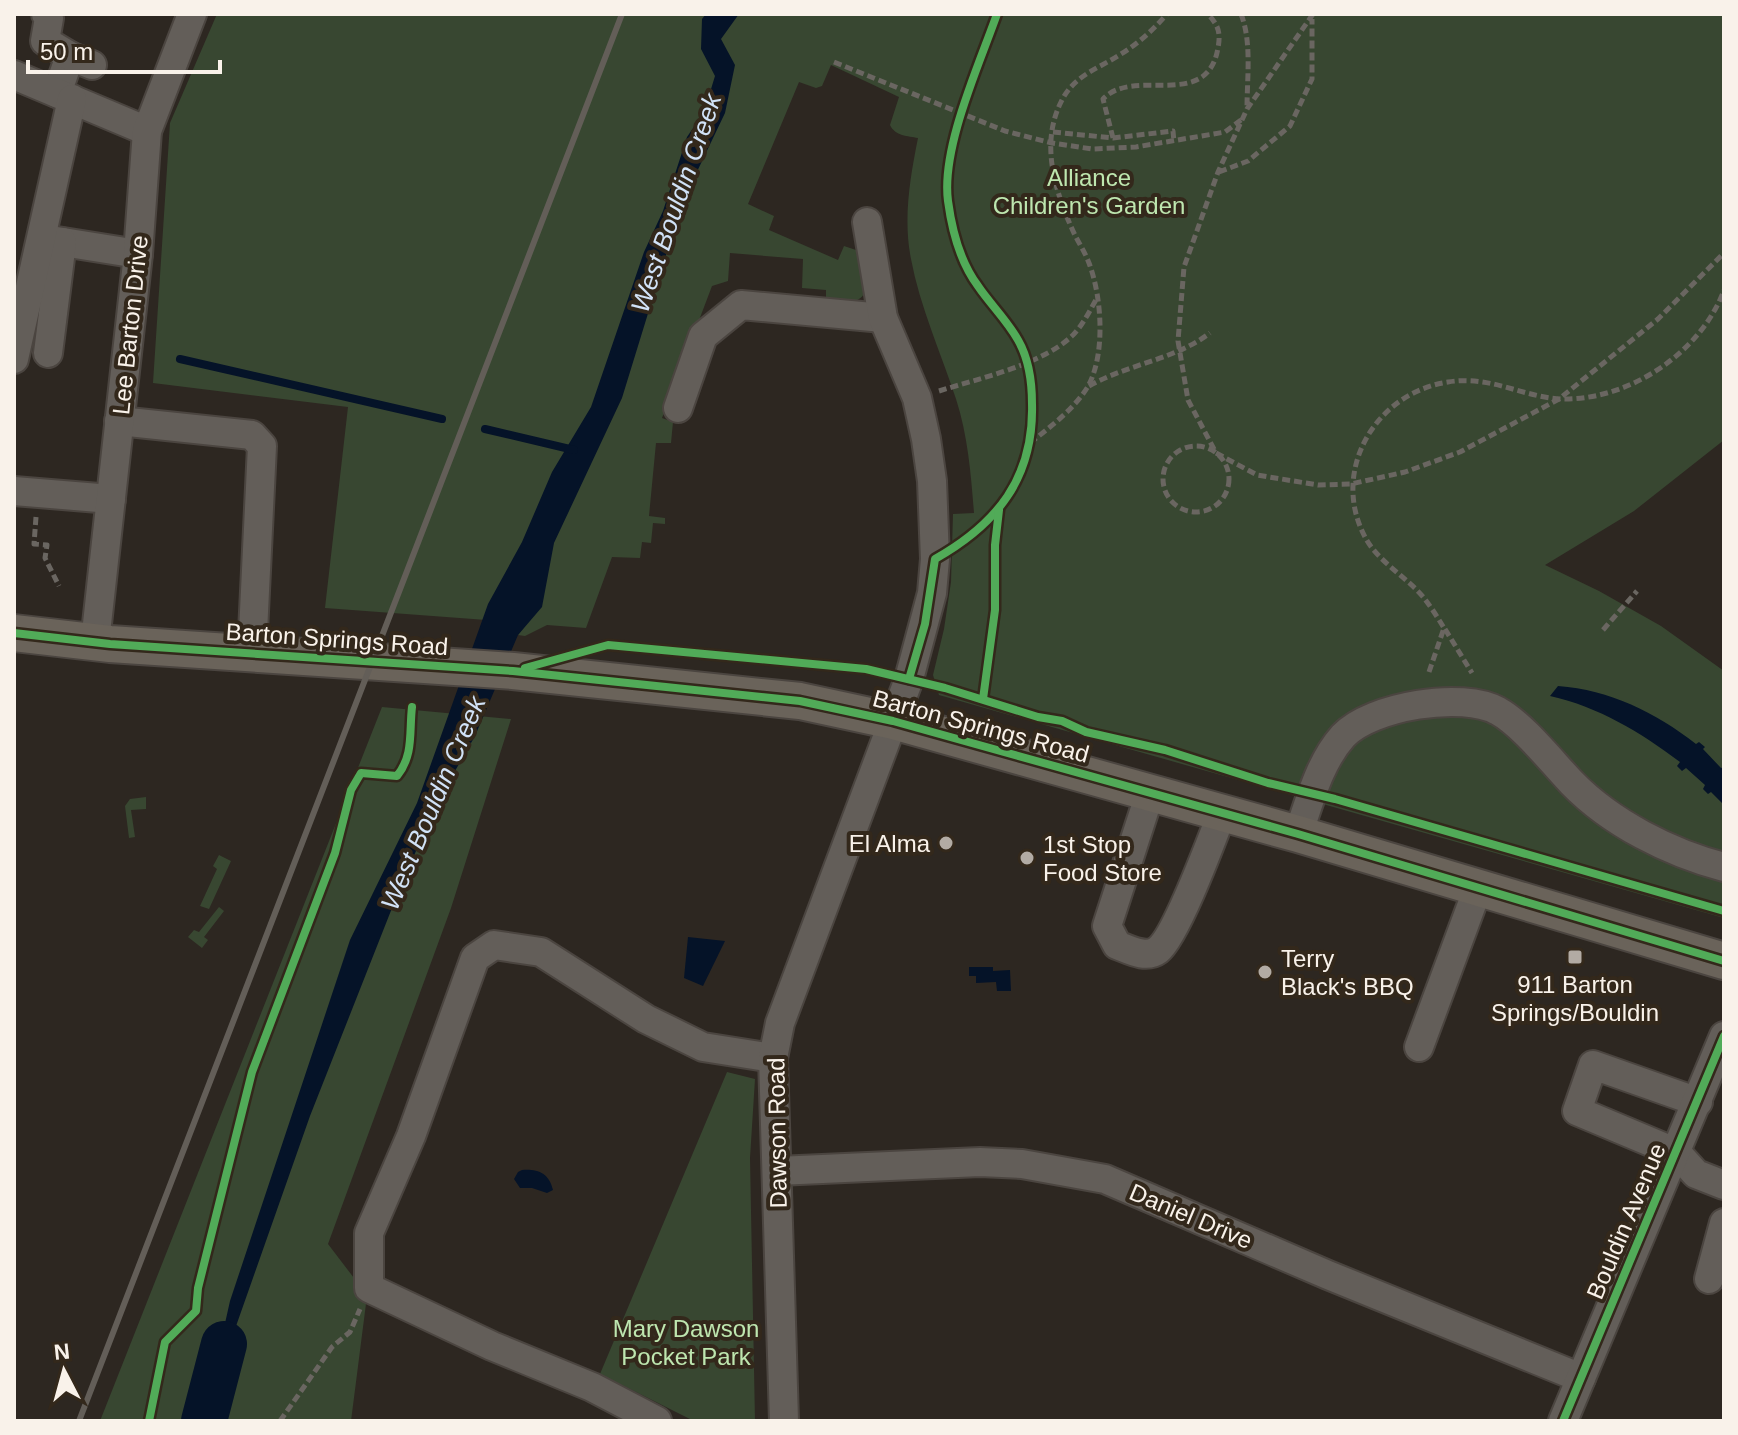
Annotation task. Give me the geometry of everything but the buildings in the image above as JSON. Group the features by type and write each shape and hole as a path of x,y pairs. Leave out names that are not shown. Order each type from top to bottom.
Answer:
{"main road":[{"name":"Barton Springs Road","path":"14,633 95,642 513,671 800,701 893,721 1298,834 1724,961"}],"street":[{"path":"46,14 49,18 45,41 81,60 65,96 51,240 48,353"},
{"name":"Lee Barton Drive","path":"95,642 138,254 147,131 184,16"},
{"path":"14,75 147,131"},
{"path":"678,408 703,336 741,305 883,318 867,222"},
{"path":"51,240 138,254"},
{"path":"14,359 51,240"},
{"name":"Dawson Road","path":"784,1421 773,1058 780,1023 909,679 932,593 935,559 932,481 926,439 917,398 883,318"},
{"path":"119,421 252,435 262,446 252,653"},
{"path":"14,491 111,499"},
{"path":"1298,834 1317,779 1345,733 1382,713 1420,704 1471,701 1499,711 1598,806 1655,841 1724,867"},
{"path":"1150,793 1107,926 1117,945 1144,955 1159,949 1181,913 1222,813"},
{"path":"1419,1047 1478,888"},
{"path":"657,1421 631,1414 592,1387 492,1346 369,1288 369,1233 411,1136 475,958 494,945 541,952 646,1019 703,1047 773,1058"},
{"name":"Bouldin Avenue","path":"1563,1421 1724,1036"},
{"path":"1698,1102 1593,1065 1577,1111 1677,1153 1696,1174 1724,1185"},
{"name":"Daniel Drive","path":"777,1171 980,1162 1036,1166 1105,1179 1328,1275 1581,1378"},
{"path":"1709,1279 1724,1223"}],"path":[{"path":"1030,443 1072,407 1088,386 1099,348 1098,297 1089,263 1073,232 1053,179 1052,143 1059,106 1082,74 1122,53 1152,31 1167,14"},
{"path":"1113,138 1103,99 1111,90 1135,85 1182,85 1206,73 1216,58 1220,41 1219,26 1208,14"},
{"path":"1241,14 1245,23 1247,53 1247,109"},
{"path":"1312,15 1247,109 1218,172 1184,267 1178,341 1188,400 1216,453 1228,471 1226,493 1221,502 1201,512 1180,509 1171,502 1162,483 1167,461 1185,448 1206,448 1216,453 1257,475 1318,485 1351,484 1405,472 1447,457 1559,399 1658,319 1724,253"},
{"path":"1218,172 1248,161 1290,126 1312,79 1312,15"},
{"path":"834,62 1005,131 1052,143 1083,147 1136,147 1225,132 1242,119"},
{"path":"959,127 968,98"},
{"path":"1053,132 1113,138 1173,131 1174,142"},
{"path":"1083,147 1084,136"},
{"path":"1472,673 1423,597 1366,541 1353,512 1351,484 1356,458 1380,419 1401,401 1428,387 1470,380 1559,399 1608,393 1661,367 1695,337 1724,290"},
{"path":"939,391 1051,351 1073,335 1098,297"},
{"path":"1088,386 1126,368 1180,353 1210,333"},
{"path":"1023,351 1029,373"},
{"path":"1027,454 1031,432"},
{"path":"37,516 34,544 47,545 45,558 59,586"},
{"path":"1603,630 1637,591"},
{"path":"1429,672 1444,628"},
{"path":"280,1421 332,1347 350,1332 369,1288"}],"green space":[{"name":"Alliance Children's Garden","path":"217,14 1724,14 1724,440 1634,511 1545,565 1661,626 1724,671 1724,918 939,695 933,675 951,582 953,514 974,513 960,413 931,330 911,259 908,198 918,138 898,133 890,125 899,97 831,65 822,86 816,88 799,82 748,204 774,216 769,230 838,260 844,246 856,250 864,294 852,302 826,299 826,290 802,288 803,259 730,253 728,281 712,286 662,418 673,422 671,443 656,443 649,516 665,518 665,524 653,523 651,543 642,542 640,558 612,557 586,628 547,625 525,636 518,635 527,623 325,608 348,407 153,383 170,123"},
{"path":"382,707 511,719 451,908 328,1244 357,1282 368,1288 351,1421 100,1421"},
{"path":"146,797 146,809 131,810 135,837 129,838 125,806 130,799"},
{"path":"219,855 231,861 209,909 200,906 217,869 213,866"},
{"path":"219,907 224,911 204,937 208,940 202,948 188,937 194,930 199,932"},
{"name":"Mary Dawson Pocket Park","path":"727,1072 755,1079 750,1158 755,1421 694,1421 600,1374"}],"water":[{"path":"706,14 739,14 721,39 735,65 725,113 682,203 622,398 554,543 542,607 518,635 475,736 435,806 394,903 310,1116 204,1417 230,1301 350,940 417,803 488,604 522,542 552,472 591,407 687,137 704,112 715,76 701,49 702,19"},
{"path":"1558,686 1596,692 1631,704 1696,744 1699,742 1721,768 1724,767 1724,805 1711,792 1708,794 1703,789 1705,785 1686,768 1682,771 1677,766 1680,762 1650,741 1602,714 1550,696"},
{"path":"688,937 725,941 703,986 684,978"},
{"path":"969,967 1010,970 1011,991 997,991 996,982 976,983 976,976 969,976"},
{"path":"522,1170 542,1173 553,1190 547,1193 520,1188 514,1179"}],"waterway":[{"path":"180,359 442,419"},
{"path":"485,429 574,450"},
{"name":"West Bouldin Creek","path":"204,1421 224,1344"}],"railway":[{"path":"79,1421 622,14"}],"cycle path":[{"path":"909,679 925,624 935,559 977,530 1008,496 1019,476 1031,430 1031,387 1025,355 1014,333 966,267 948,201 947,180 956,132 997,14"},
{"path":"983,699 995,610 995,545 999,510"},
{"path":"14,633 110,644 513,671 800,701 893,721 1298,834 1724,961"},
{"path":"525,668 608,645 866,669 1062,721 1086,732 1165,750 1268,783 1335,799 1724,911"},
{"path":"149,1421 165,1342 196,1311 198,1288 252,1072 335,853 351,790 361,773 397,776 406,760 410,743 412,707"},
{"path":"1563,1421 1724,1036"}],"place":[{"name":"El Alma","path":"946,843"},
{"name":"1st Stop Food Store","path":"1027,858"},
{"name":"911 Barton Springs/Bouldin","path":"1575,957"},
{"name":"Terry Black's BBQ","path":"1265,972"}]}
